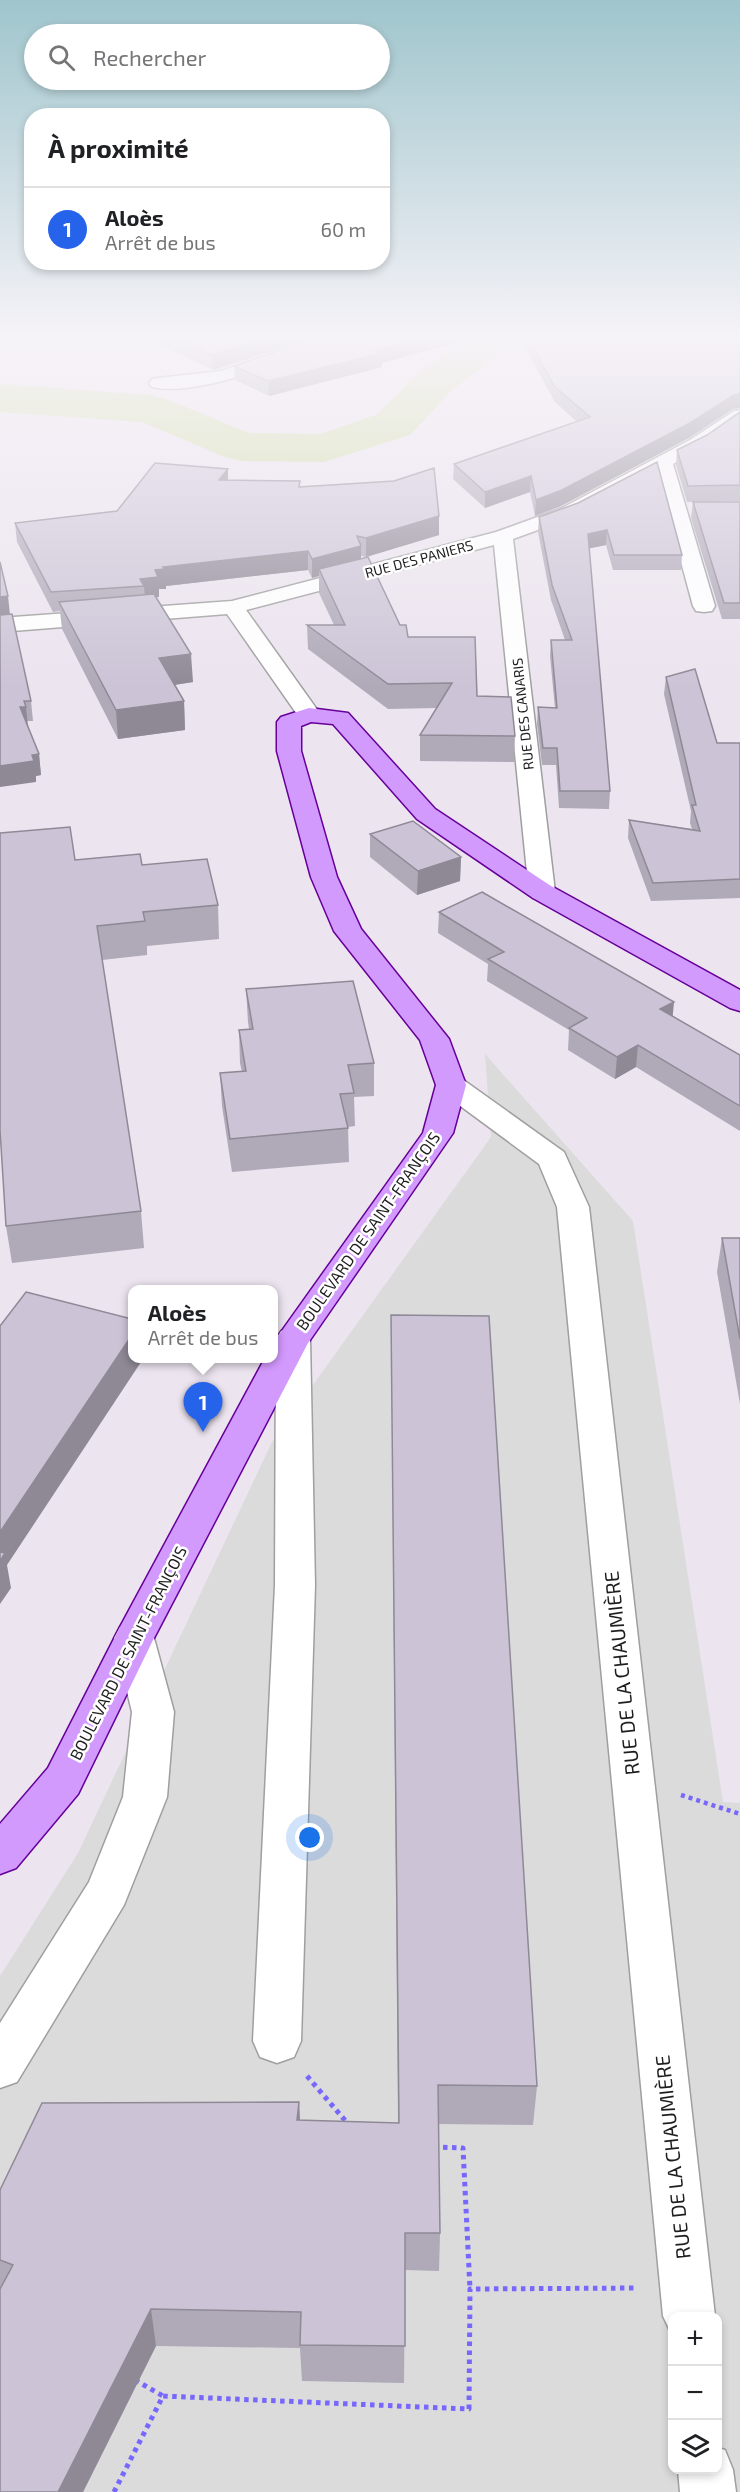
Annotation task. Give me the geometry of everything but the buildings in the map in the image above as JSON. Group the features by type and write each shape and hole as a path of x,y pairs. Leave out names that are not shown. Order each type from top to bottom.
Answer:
{"main road":[{"path":"451,1085 434,1039 348,931 324,877 289,751 289,722 309,715 340,718 426,814 542,892 740,1002"},
{"name":"BOULEVARD DE SAINT-FRANÇOIS","path":"0,1855 63,1781 134,1638 293,1339 438,1133 451,1085"}],"street":[{"name":"RUE DES PANIERS","path":"0,625 233,607 503,536 569,512 674,455"},
{"path":"663,462 704,606"},
{"path":"676,510 698,510"},
{"name":"RUE DES CANARIS","path":"503,536 542,892"},
{"path":"233,607 309,715"},
{"name":"RUE DE LA CHAUMIÈRE","path":"451,1085 553,1159 573,1207 688,2302"},
{"path":"277,2041 295,1585 293,1339"},
{"path":"0,2066 108,1891 144,1797 153,1712 134,1638"},
{"path":"706,2474 708,2492"}],"path":[{"path":"633,1778 740,1815"},
{"path":"277,2041 353,2129"},
{"path":"133,2379 164,2396 470,2409 470,2289 463,2148 427,2147"},
{"path":"470,2289 688,2302"},
{"path":"114,2492 164,2396"}],"shaded area":[{"path":"485,1054 633,1221 723,1802 740,1803 740,2492 0,2492 0,1976 78,1853 272,1442 491,1137"}],"place":[{"name":"Aloès","path":"203,1432"}]}
